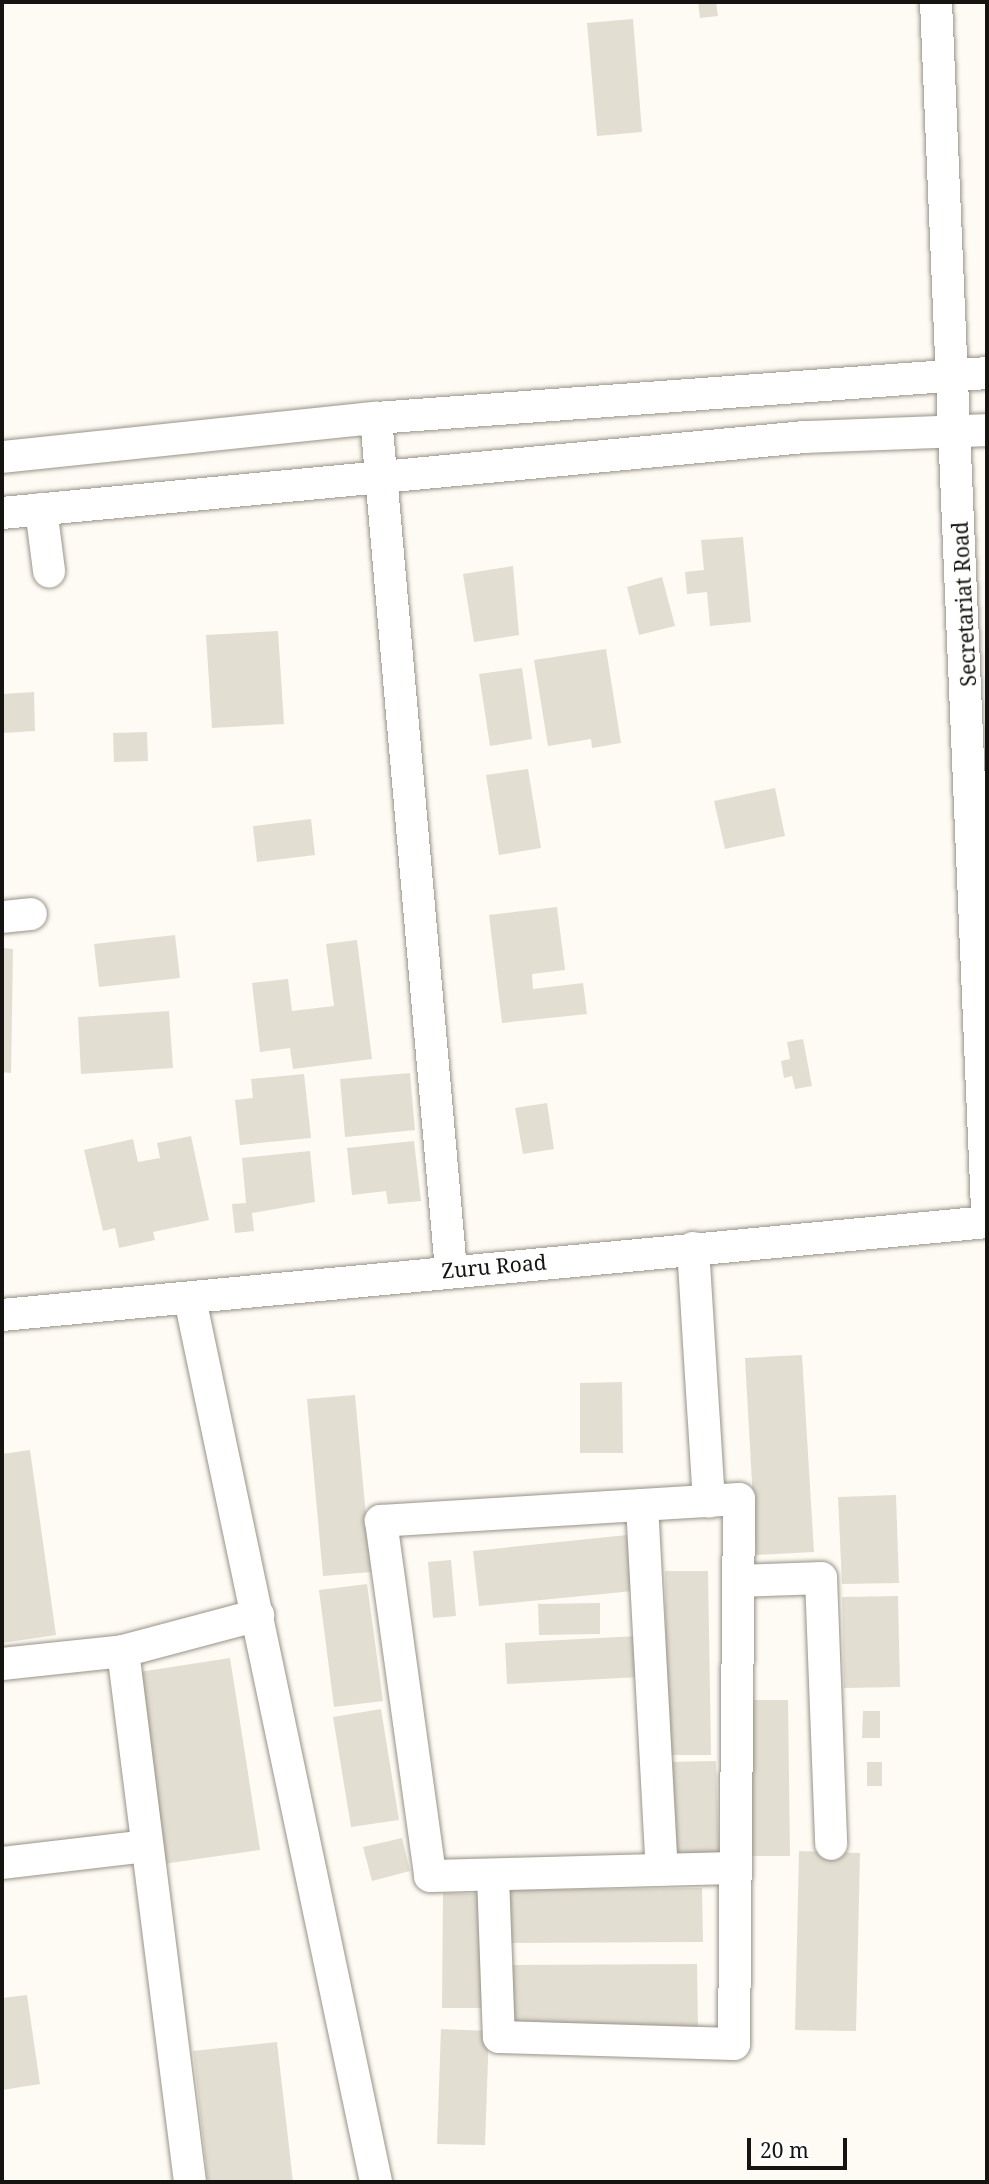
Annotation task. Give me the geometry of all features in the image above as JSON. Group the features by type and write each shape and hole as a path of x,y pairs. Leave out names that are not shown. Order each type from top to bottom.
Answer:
{"street":[{"name":"Secretariat Road","path":"936,2 987,1207"},
{"path":"2,457 376,418 987,373"},
{"path":"376,418 451,1270"},
{"path":"2,513 382,474 805,438 987,430"},
{"path":"41,509 49,571"},
{"name":"Zuru Road","path":"2,1315 451,1270 987,1222"},
{"path":"693,1248 709,1501"},
{"path":"190,1298 376,2182"},
{"path":"493,1875 499,2037 734,2044 736,1868 739,1499 380,1521 430,1876 736,1868"},
{"path":"642,1505 662,1869"},
{"path":"738,1581 821,1578 831,1844"},
{"path":"2,1664 123,1651 258,1615"},
{"path":"123,1651 190,2182"},
{"path":"2,1863 148,1846"}],"building":[{"path":"698,2 716,2 718,16 700,18"},
{"path":"633,19 642,132 597,136 587,23"},
{"path":"743,537 751,622 710,626 707,592 687,594 685,572 704,570 701,540"},
{"path":"513,566 519,635 474,642 463,574"},
{"path":"662,577 675,626 639,635 627,587"},
{"path":"278,631 284,724 212,728 206,635"},
{"path":"606,649 621,743 592,748 591,739 548,746 534,660"},
{"path":"522,668 532,739 490,746 479,674"},
{"path":"34,692 35,731 2,733 2,694"},
{"path":"147,732 148,761 114,762 113,733"},
{"path":"528,769 541,848 499,855 486,775"},
{"path":"775,788 785,836 725,849 714,801"},
{"path":"311,819 315,855 257,862 253,826"},
{"path":"557,907 565,970 532,974 533,989 583,983 587,1014 502,1023 489,915"},
{"path":"175,935 180,978 99,987 94,944"},
{"path":"357,940 372,1059 293,1069 290,1048 260,1052 252,983 288,979 292,1011 334,1006 326,944"},
{"path":"2,948 13,949 11,1073 2,1072"},
{"path":"169,1011 173,1068 81,1074 78,1017"},
{"path":"803,1039 812,1086 795,1089 792,1076 784,1078 781,1061 790,1059 787,1042"},
{"path":"410,1073 415,1130 345,1137 340,1079"},
{"path":"304,1074 311,1138 240,1145 235,1100 253,1098 251,1079"},
{"path":"547,1103 554,1149 523,1154 515,1108"},
{"path":"191,1136 209,1220 153,1232 155,1240 119,1248 115,1228 103,1231 84,1150 133,1139 138,1162 160,1158 157,1143"},
{"path":"414,1141 421,1201 388,1204 386,1191 352,1195 347,1148"},
{"path":"310,1151 315,1202 252,1213 254,1231 235,1233 232,1204 246,1203 242,1158"},
{"path":"802,1355 814,1552 756,1555 745,1358"},
{"path":"622,1382 623,1453 580,1453 580,1383"},
{"path":"355,1395 371,1572 323,1576 307,1399"},
{"path":"30,1450 56,1635 2,1643 2,1454"},
{"path":"896,1495 899,1583 842,1584 838,1497"},
{"path":"627,1535 633,1591 479,1606 473,1551"},
{"path":"451,1560 456,1616 433,1618 428,1562"},
{"path":"665,1571 708,1571 711,1755 667,1755"},
{"path":"367,1584 383,1701 334,1707 319,1590"},
{"path":"898,1596 900,1687 844,1688 842,1597"},
{"path":"600,1603 600,1634 539,1635 538,1604"},
{"path":"638,1636 640,1677 507,1684 505,1643"},
{"path":"230,1658 260,1850 163,1864 133,1673"},
{"path":"748,1700 788,1700 790,1856 751,1856"},
{"path":"381,1709 399,1820 351,1827 333,1717"},
{"path":"863,1711 880,1711 880,1738 862,1738"},
{"path":"716,1761 719,1857 670,1859 667,1762"},
{"path":"867,1762 882,1762 882,1786 867,1786"},
{"path":"402,1838 410,1871 372,1881 363,1847"},
{"path":"799,1851 860,1853 856,2031 795,2030"},
{"path":"702,1888 703,1942 501,1943 501,1890"},
{"path":"443,1893 485,1894 483,2008 442,2008"},
{"path":"697,1964 698,2029 508,2031 507,1965"},
{"path":"27,1995 40,2084 2,2090 2,1998"},
{"path":"441,2029 489,2031 485,2145 437,2144"},
{"path":"277,2042 293,2182 208,2182 193,2051"}]}
